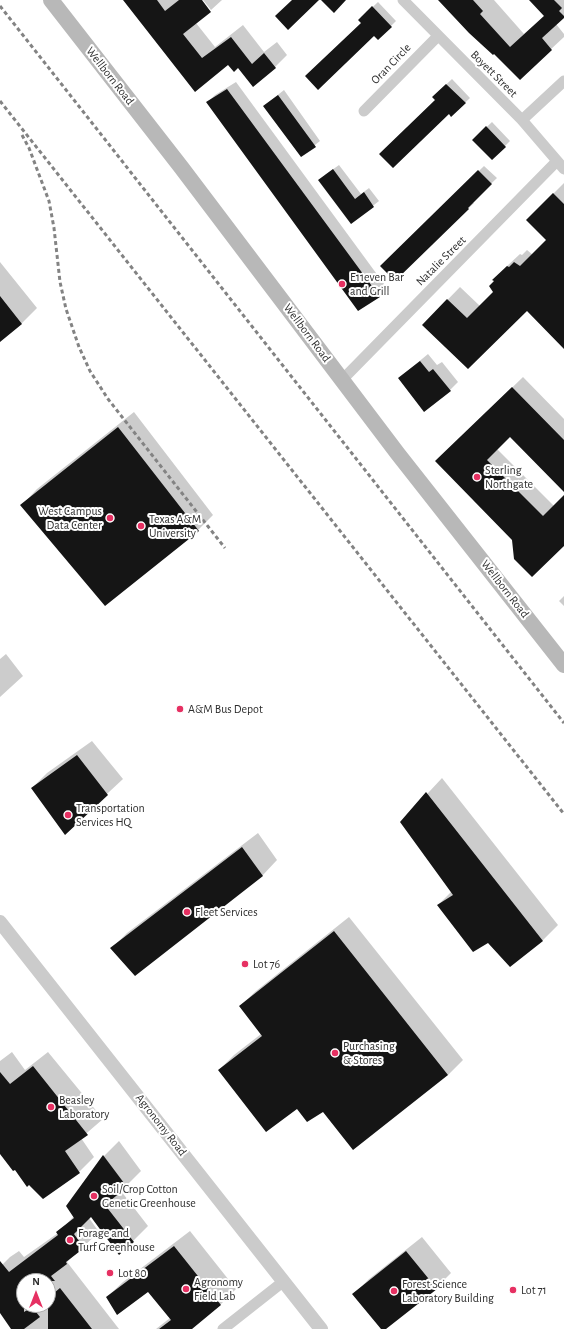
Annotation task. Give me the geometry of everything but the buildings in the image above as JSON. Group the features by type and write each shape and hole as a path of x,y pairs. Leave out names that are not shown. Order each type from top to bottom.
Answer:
{"main road":[{"name":"Wellborn Road","path":"51,0 181,167 343,379 398,454 564,665"}],"street":[{"name":"Boyett Street","path":"403,0 522,120 560,165"},
{"name":"Oran Circle","path":"364,112 438,36"},
{"path":"522,120 564,81"},
{"name":"Natalie Street","path":"343,379 560,165"},
{"name":"Agronomy Road","path":"0,922 321,1329"},
{"path":"223,1329 284,1281"}],"railway":[{"path":"0,6 564,723"},
{"path":"0,101 564,814"},
{"path":"22,135 29,148 49,201 54,228 60,282 66,309 79,347 90,371 108,399 225,548"}],"place":[{"name":"E11even Bar and Grill","path":"342,284"},
{"name":"Sterling Northgate","path":"477,477"},
{"name":"West Campus Data Center","path":"110,518"},
{"name":"Texas A&M University","path":"141,526"},
{"name":"A&M Bus Depot","path":"180,709"},
{"name":"Transportation Services HQ","path":"68,815"},
{"name":"Fleet Services","path":"187,912"},
{"name":"Lot 76","path":"245,964"},
{"name":"Purchasing & Stores","path":"335,1053"},
{"name":"Beasley Laboratory","path":"51,1107"},
{"name":"Soil/Crop Cotton Genetic Greenhouse","path":"94,1196"},
{"name":"Forage and Turf Greenhouse","path":"70,1240"},
{"name":"Lot 80","path":"110,1273"},
{"name":"Agronomy Field Lab","path":"186,1289"},
{"name":"Lot 71","path":"513,1290"},
{"name":"Forest Science Laboratory Building","path":"394,1291"}]}
